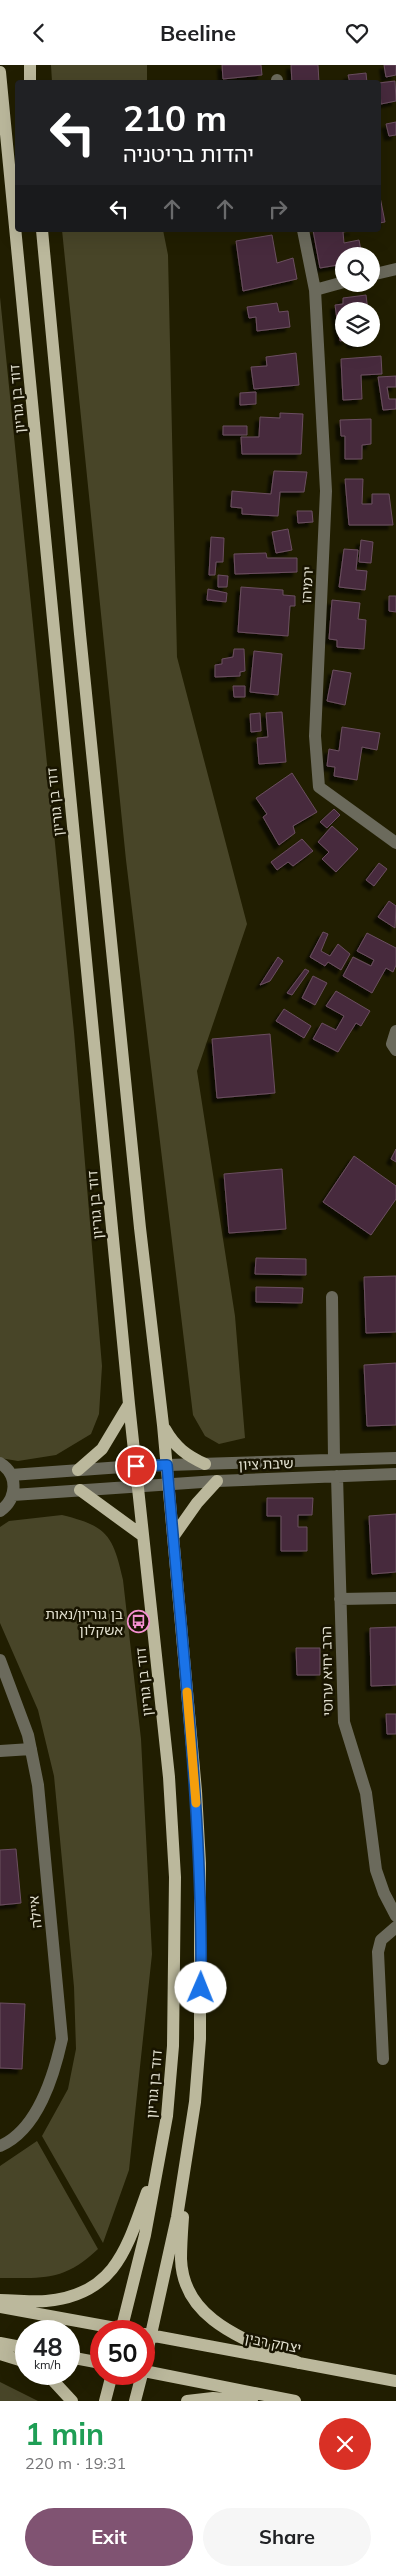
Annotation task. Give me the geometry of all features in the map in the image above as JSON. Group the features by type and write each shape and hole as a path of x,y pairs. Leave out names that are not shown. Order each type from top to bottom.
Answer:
{"main road":[{"path":"30,65 30,80"},
{"name":"דוד בן גוריון","path":"0,72 15,227"},
{"name":"דוד בן גוריון","path":"16,232 129,1403 169,1777 175,1877 173,2046 167,2116 127,2320"},
{"path":"42,232 80,634 140,1228 167,1465 200,1863 200,2039 195,2102 184,2193 181,2261 186,2282 195,2302 208,2317 221,2327 299,2363"},
{"path":"78,1470 102,1449 129,1403"},
{"path":"163,1425 174,1444 191,1458 205,1464"},
{"path":"173,1537 197,1503 217,1481"},
{"path":"80,1490 143,1536"},
{"path":"151,2320 177,2217 195,2102"},
{"path":"0,2300 46,2301 71,2297 88,2291 103,2280 115,2268 129,2242 160,2154"},
{"path":"0,2307 90,2324"},
{"name":"יצחק רבין","path":"155,2336 396,2381"},
{"path":"0,2343 15,2346"},
{"path":"0,2354 15,2359"},
{"path":"155,2375 295,2401"},
{"path":"57,2385 72,2401"},
{"path":"105,2401 109,2385"},
{"path":"135,2401 140,2385"},
{"path":"187,2401 213,2398 252,2401"}],"street":[{"name":"ירמיהו","path":"303,232 315,290 326,491 315,736 319,787 396,843"},
{"path":"380,273 396,269"},
{"path":"315,290 335,284"},
{"path":"396,1031 392,1044 396,1050"},
{"path":"332,1297 334,1459"},
{"name":"שיבת ציון","path":"11,1475 136,1466 396,1458"},
{"path":"0,1463 11,1475 14,1487 9,1504 0,1511"},
{"name":"שיבת ציון","path":"13,1495 217,1481 396,1474"},
{"name":"הרב יחיא ערוסי","path":"337,1476 344,1722 366,1793 376,1870 384,1893 396,1916"},
{"path":"340,1599 396,1598"},
{"name":"איילה","path":"0,1659 28,1735 38,1785 62,2039 54,2076 38,2108 11,2141 0,2146"},
{"path":"0,1751 31,1749"},
{"path":"383,2059 378,1952 382,1940 396,1927"}],"shaded area":[{"path":"51,65 147,65 147,80 52,80"},
{"path":"62,232 163,232 168,255 177,657 247,924 197,1071 235,1316 245,1438 219,1444 205,1436 193,1415 126,860"},
{"path":"0,297 74,1032 102,1366 99,1414 91,1434 56,1455 18,1461 0,1458"},
{"path":"62,1515 89,1523 98,1529 106,1535 116,1552 123,1580 141,1739 152,1954 129,2170 103,2243 42,2136 68,2089 76,2049 74,1987 54,1776 38,1710 0,1623 0,1527 9,1521"},
{"path":"37,2141 98,2249 75,2267 64,2272 42,2277 0,2278 0,2166"},
{"path":"0,2382 38,2401 0,2401"}],"building":[{"path":"222,65 261,65 262,75 223,79"},
{"path":"291,65 318,65 319,80 292,80"},
{"path":"384,65 396,65 396,75 386,77"},
{"path":"366,73 367,80 349,80 348,75"},
{"path":"395,81 396,101 381,104 381,83"},
{"path":"396,122 396,135 389,136 386,124"},
{"path":"381,202 385,222 381,223"},
{"path":"313,232 343,232 344,243 359,240 360,247 335,247 335,266 320,268"},
{"path":"272,235 277,263 293,258 297,279 243,291 236,241"},
{"path":"366,295 367,302 343,302 343,298"},
{"path":"277,303 279,312 288,311 290,327 257,331 256,317 249,318 247,307"},
{"path":"296,353 299,385 254,389 251,367 267,366 266,357"},
{"path":"381,356 382,374 361,375 362,399 343,400 341,359"},
{"path":"396,376 396,387 387,387 389,399 396,399 396,409 383,410 378,377"},
{"path":"256,392 256,404 240,405 240,393"},
{"path":"280,413 303,414 301,454 242,454 241,437 259,437 260,417 280,418"},
{"path":"371,419 371,444 362,445 362,459 345,459 345,436 341,436 340,420"},
{"path":"223,426 247,426 247,435 223,435"},
{"path":"274,471 307,472 304,492 280,492 278,516 242,514 242,508 231,507 232,491 271,494"},
{"path":"345,479 363,479 362,504 372,504 372,494 389,494 393,525 349,525"},
{"path":"297,511 312,511 313,522 298,523"},
{"path":"288,529 292,550 276,553 272,532"},
{"path":"211,537 224,538 223,562 216,562 215,575 209,575"},
{"path":"361,540 373,542 371,563 359,562"},
{"path":"344,549 358,550 356,570 367,571 365,590 339,587"},
{"path":"266,553 267,558 297,558 297,572 235,574 234,554"},
{"path":"218,575 228,576 227,587 218,587"},
{"path":"241,587 283,590 283,595 295,596 295,606 290,606 288,636 238,632"},
{"path":"208,589 227,593 226,602 207,600"},
{"path":"389,596 396,596 396,612 389,611"},
{"path":"332,600 360,603 358,619 366,620 364,649 337,647 337,640 329,639"},
{"path":"234,649 244,649 245,671 240,672 240,676 215,677 215,665 222,664 222,659 233,657"},
{"path":"254,651 282,654 278,695 250,692"},
{"path":"333,670 351,673 345,705 327,701"},
{"path":"233,686 245,686 245,697 234,697"},
{"path":"282,712 286,762 259,764 257,738 268,737 266,713"},
{"path":"260,713 261,731 251,732 250,714"},
{"path":"342,727 380,733 377,750 362,747 357,780 334,776 335,767 327,766 329,749 339,751"},
{"path":"292,773 317,812 293,826 295,833 279,845 263,817 267,814 256,798"},
{"path":"334,809 340,815 327,828 320,822"},
{"path":"332,826 358,849 336,872 322,859 329,852 318,842"},
{"path":"302,839 313,851 293,866 288,862 277,870 271,862"},
{"path":"379,863 387,869 374,886 366,880"},
{"path":"389,901 396,906 395,928 378,917"},
{"path":"323,932 328,934 321,951 330,956 338,944 350,954 341,970 328,962 325,966 310,957"},
{"path":"367,933 396,948 396,965 393,972 386,968 372,993 343,976 353,957 371,966 374,960 357,951"},
{"path":"278,957 283,961 270,981 260,985"},
{"path":"305,969 309,971 292,995 287,993"},
{"path":"313,976 327,983 315,1005 302,998"},
{"path":"336,991 370,1011 361,1026 356,1023 338,1052 313,1039 322,1023 336,1030 344,1016 326,1006"},
{"path":"284,1009 311,1026 304,1038 276,1021"},
{"path":"270,1034 275,1093 217,1098 212,1039"},
{"path":"396,1149 396,1162 391,1159"},
{"path":"354,1156 396,1186 396,1199 371,1235 323,1202"},
{"path":"282,1169 286,1229 229,1233 224,1174"},
{"path":"256,1258 306,1259 306,1275 255,1274"},
{"path":"396,1276 396,1332 366,1333 364,1277"},
{"path":"256,1287 303,1288 302,1303 256,1302"},
{"path":"396,1363 396,1425 367,1426 364,1365"},
{"path":"267,1498 313,1498 312,1515 298,1515 298,1527 307,1527 307,1551 281,1551 281,1516 267,1516"},
{"path":"396,1514 396,1572 372,1574 369,1516"},
{"path":"396,1627 396,1685 371,1686 370,1628"},
{"path":"296,1648 320,1648 320,1675 297,1675"},
{"path":"386,1714 396,1714 396,1734 387,1734"},
{"path":"16,1849 21,1903 0,1905 0,1850"},
{"path":"0,2003 25,2004 22,2069 0,2068"}],"slow traffic":[{"path":"187,1692 196,1803"}],"place":[{"name":"בן גוריון/נאות אשקלון","path":"139,1622"}],"route":[{"path":"136,1466 167,1465 196,1791 200,1863 201,1988"}]}
